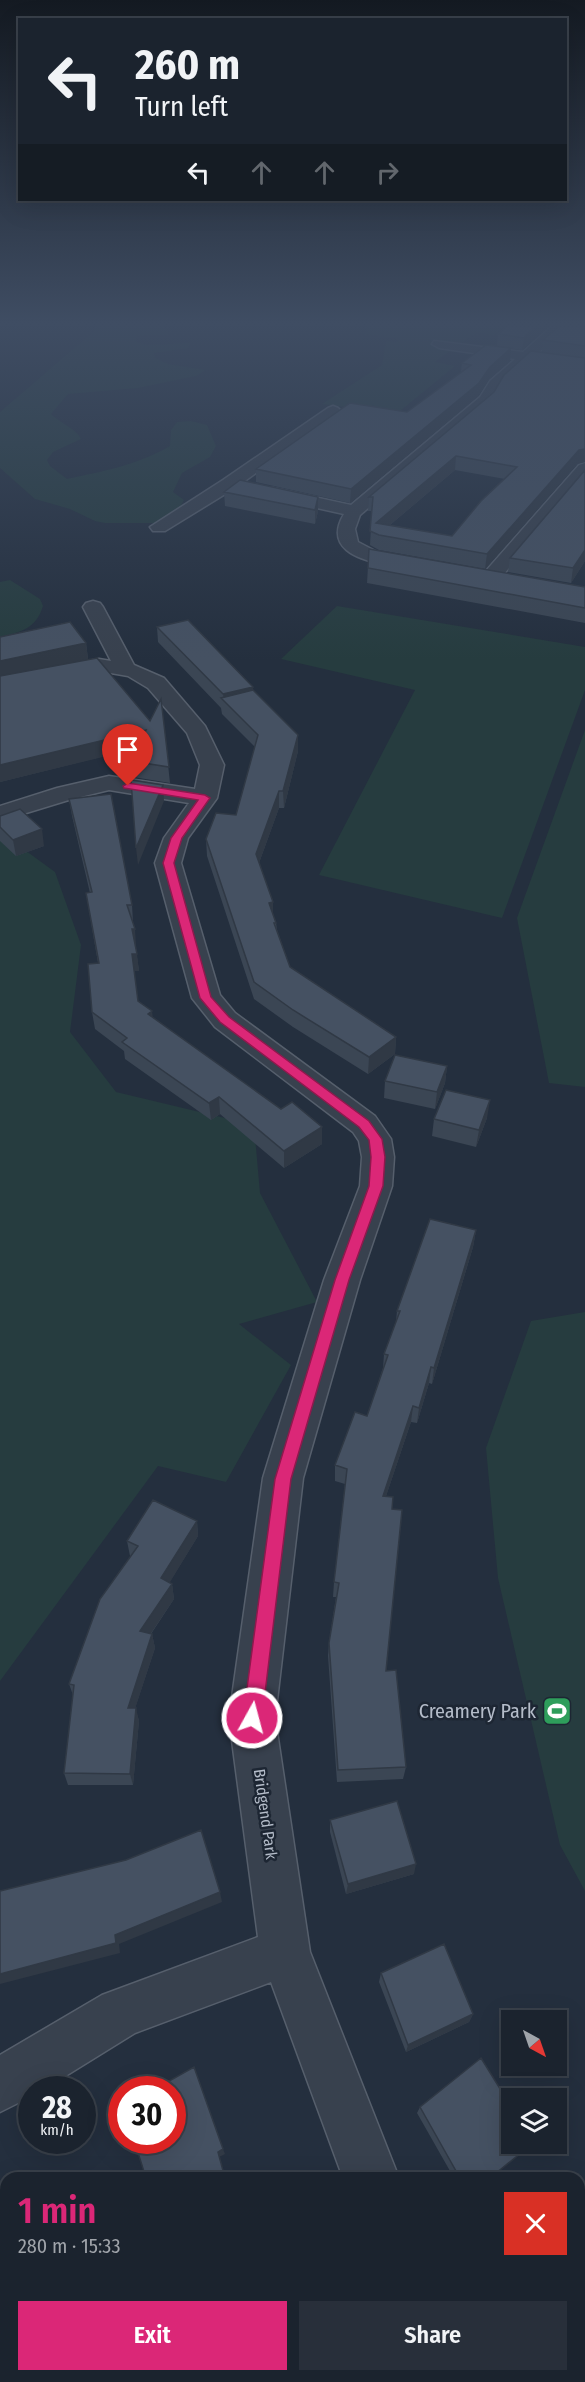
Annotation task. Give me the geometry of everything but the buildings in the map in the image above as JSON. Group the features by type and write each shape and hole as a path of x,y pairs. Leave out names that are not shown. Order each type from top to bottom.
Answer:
{"street":[{"path":"159,527 229,484 296,437"},
{"path":"432,567 373,557 360,552 346,537 346,529 354,511 442,437"},
{"path":"514,581 485,576 585,468"},
{"path":"229,484 354,511"},
{"path":"93,607 126,669"},
{"name":"Bridgend Park","path":"0,685 99,665 134,670 156,683 197,731 212,765 205,798 176,838 168,863 206,998 225,1020 364,1124 375,1139 378,1157 376,1186 342,1280 283,1479 252,1718 285,1952 369,2172"},
{"path":"0,814 65,793 109,783 205,798"},
{"path":"0,2085 120,2013 285,1952"}],"green space":[{"path":"0,437 80,437 81,439 53,452 47,460 50,466 67,479 120,467 158,453 170,446 171,437 212,437 216,446 210,457 182,473 173,492 184,500 178,511 159,523 95,521 70,509 35,499 0,468"},
{"path":"10,580 40,599 43,606 32,625 0,637 0,582"},
{"path":"337,606 585,647 585,690 502,918 319,875 415,690 281,659"},
{"path":"585,730 585,1087 549,1083 517,918"},
{"path":"0,832 55,872 81,945 70,1032 116,1092 254,1125 260,1193 317,1302 239,1324 291,1365 226,1482 158,1466 0,1681"},
{"name":"Creamery Park","path":"585,1312 585,1891 560,1845 498,1578 486,1448 531,1321"}],"place":[{"name":"Creamery Park","path":"557,1711"}],"route":[{"path":"128,786 205,798 176,838 168,863 206,998 225,1020 364,1124 375,1139 378,1157 376,1186 342,1280 283,1479 252,1718"}]}
